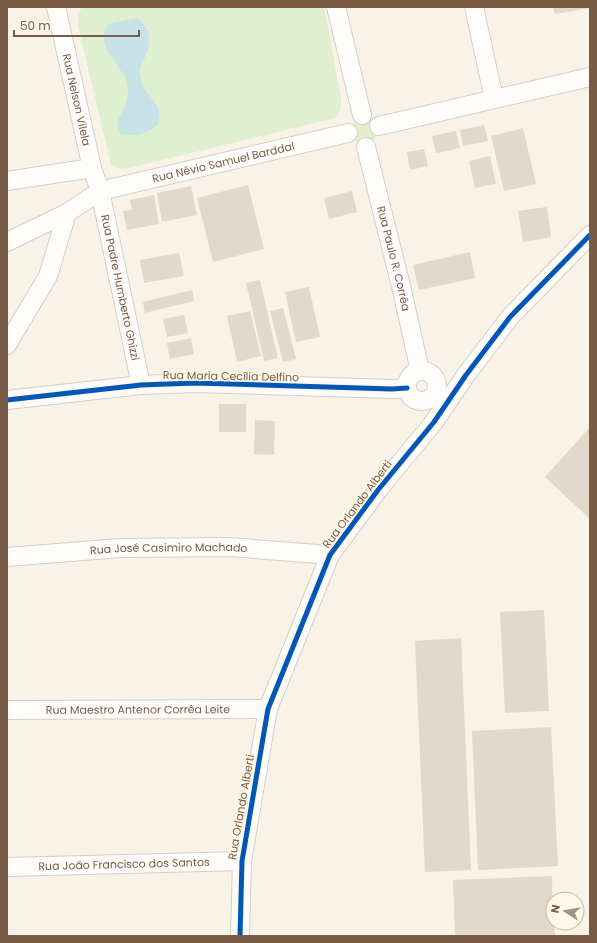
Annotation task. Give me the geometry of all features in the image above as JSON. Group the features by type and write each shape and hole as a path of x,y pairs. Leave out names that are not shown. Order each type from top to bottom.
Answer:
{"street":[{"name":"Rua Nelson Vilela","path":"56,7 92,168 100,191"},
{"path":"336,7 362,115"},
{"path":"474,7 494,99"},
{"path":"379,126 590,77"},
{"path":"362,115 369,116 379,126 379,137 375,142 366,147 356,146 352,142 348,133 349,124 352,120 362,115"},
{"name":"Rua Névio Samuel Barddal","path":"100,191 348,133"},
{"name":"Rua Paulo R. Corrêa","path":"366,147 401,286 420,371"},
{"path":"7,181 92,168"},
{"path":"7,242 67,213 100,191"},
{"name":"Rua Padre Humberto Ghizzi","path":"100,191 141,385"},
{"path":"7,345 48,276 67,213"},
{"name":"Rua Orlando Alberti","path":"240,936 242,861 268,709 330,555 378,490 434,422 470,370 510,317 590,235"},
{"path":"420,371 428,372 435,377 437,385 436,393 430,399 423,401 410,395 407,388 408,380 413,374 420,371"},
{"name":"Rua Maria Cecília Delfino","path":"7,400 141,385 195,383 392,389 407,388"},
{"path":"430,399 434,422"},
{"name":"Rua José Casimiro Machado","path":"7,556 120,548 230,547 330,555"},
{"name":"Rua Maestro Antenor Corrêa Leite","path":"7,710 268,709"},
{"name":"Rua João Francisco dos Santos","path":"7,867 242,861"}],"green space":[{"path":"82,7 324,7 341,98 339,113 331,119 129,168 119,169 111,165 78,26 78,15"},
{"path":"364,118 373,122 377,131 373,140 364,144 355,140 351,131 355,122"}],"water":[{"path":"137,18 146,28 149,38 148,49 140,70 141,80 145,90 159,110 159,120 158,125 144,133 136,135 120,134 117,122 127,101 128,90 126,78 106,49 103,36 106,26 111,23"}],"building":[{"path":"553,7 589,7 589,8 555,14"},
{"path":"484,125 488,141 463,146 460,130"},
{"path":"523,128 536,184 504,191 491,136"},
{"path":"456,131 460,148 436,153 432,136"},
{"path":"424,149 428,166 410,170 407,152"},
{"path":"490,156 496,184 475,188 469,161"},
{"path":"248,185 264,249 213,262 197,198"},
{"path":"191,186 197,215 162,222 157,193"},
{"path":"352,191 357,212 329,219 324,198"},
{"path":"154,195 159,224 127,230 123,211 132,210 130,200"},
{"path":"547,207 551,237 523,242 518,211"},
{"path":"470,252 475,278 419,290 413,265"},
{"path":"179,253 184,276 144,283 140,260"},
{"path":"260,280 278,358 264,361 246,283"},
{"path":"309,287 320,337 296,342 285,292"},
{"path":"192,290 194,301 145,313 143,302"},
{"path":"283,308 296,359 283,362 270,311"},
{"path":"250,311 261,356 237,362 227,316"},
{"path":"184,315 188,333 167,337 163,319"},
{"path":"191,338 194,354 170,359 167,343"},
{"path":"219,404 246,404 246,432 219,432"},
{"path":"255,420 275,421 274,455 254,454"},
{"path":"590,427 590,519 545,477"},
{"path":"544,610 549,711 505,713 500,612"},
{"path":"461,638 471,870 425,872 415,641"},
{"path":"551,727 558,866 478,870 472,731"},
{"path":"552,876 552,891 545,891 545,931 555,931 555,936 455,936 453,880"}],"cycle path":[{"path":"240,936 242,861 268,709 330,555 378,490 434,422 466,375 510,317 590,235"},
{"path":"7,400 141,385 195,383 392,389 407,388"}]}
